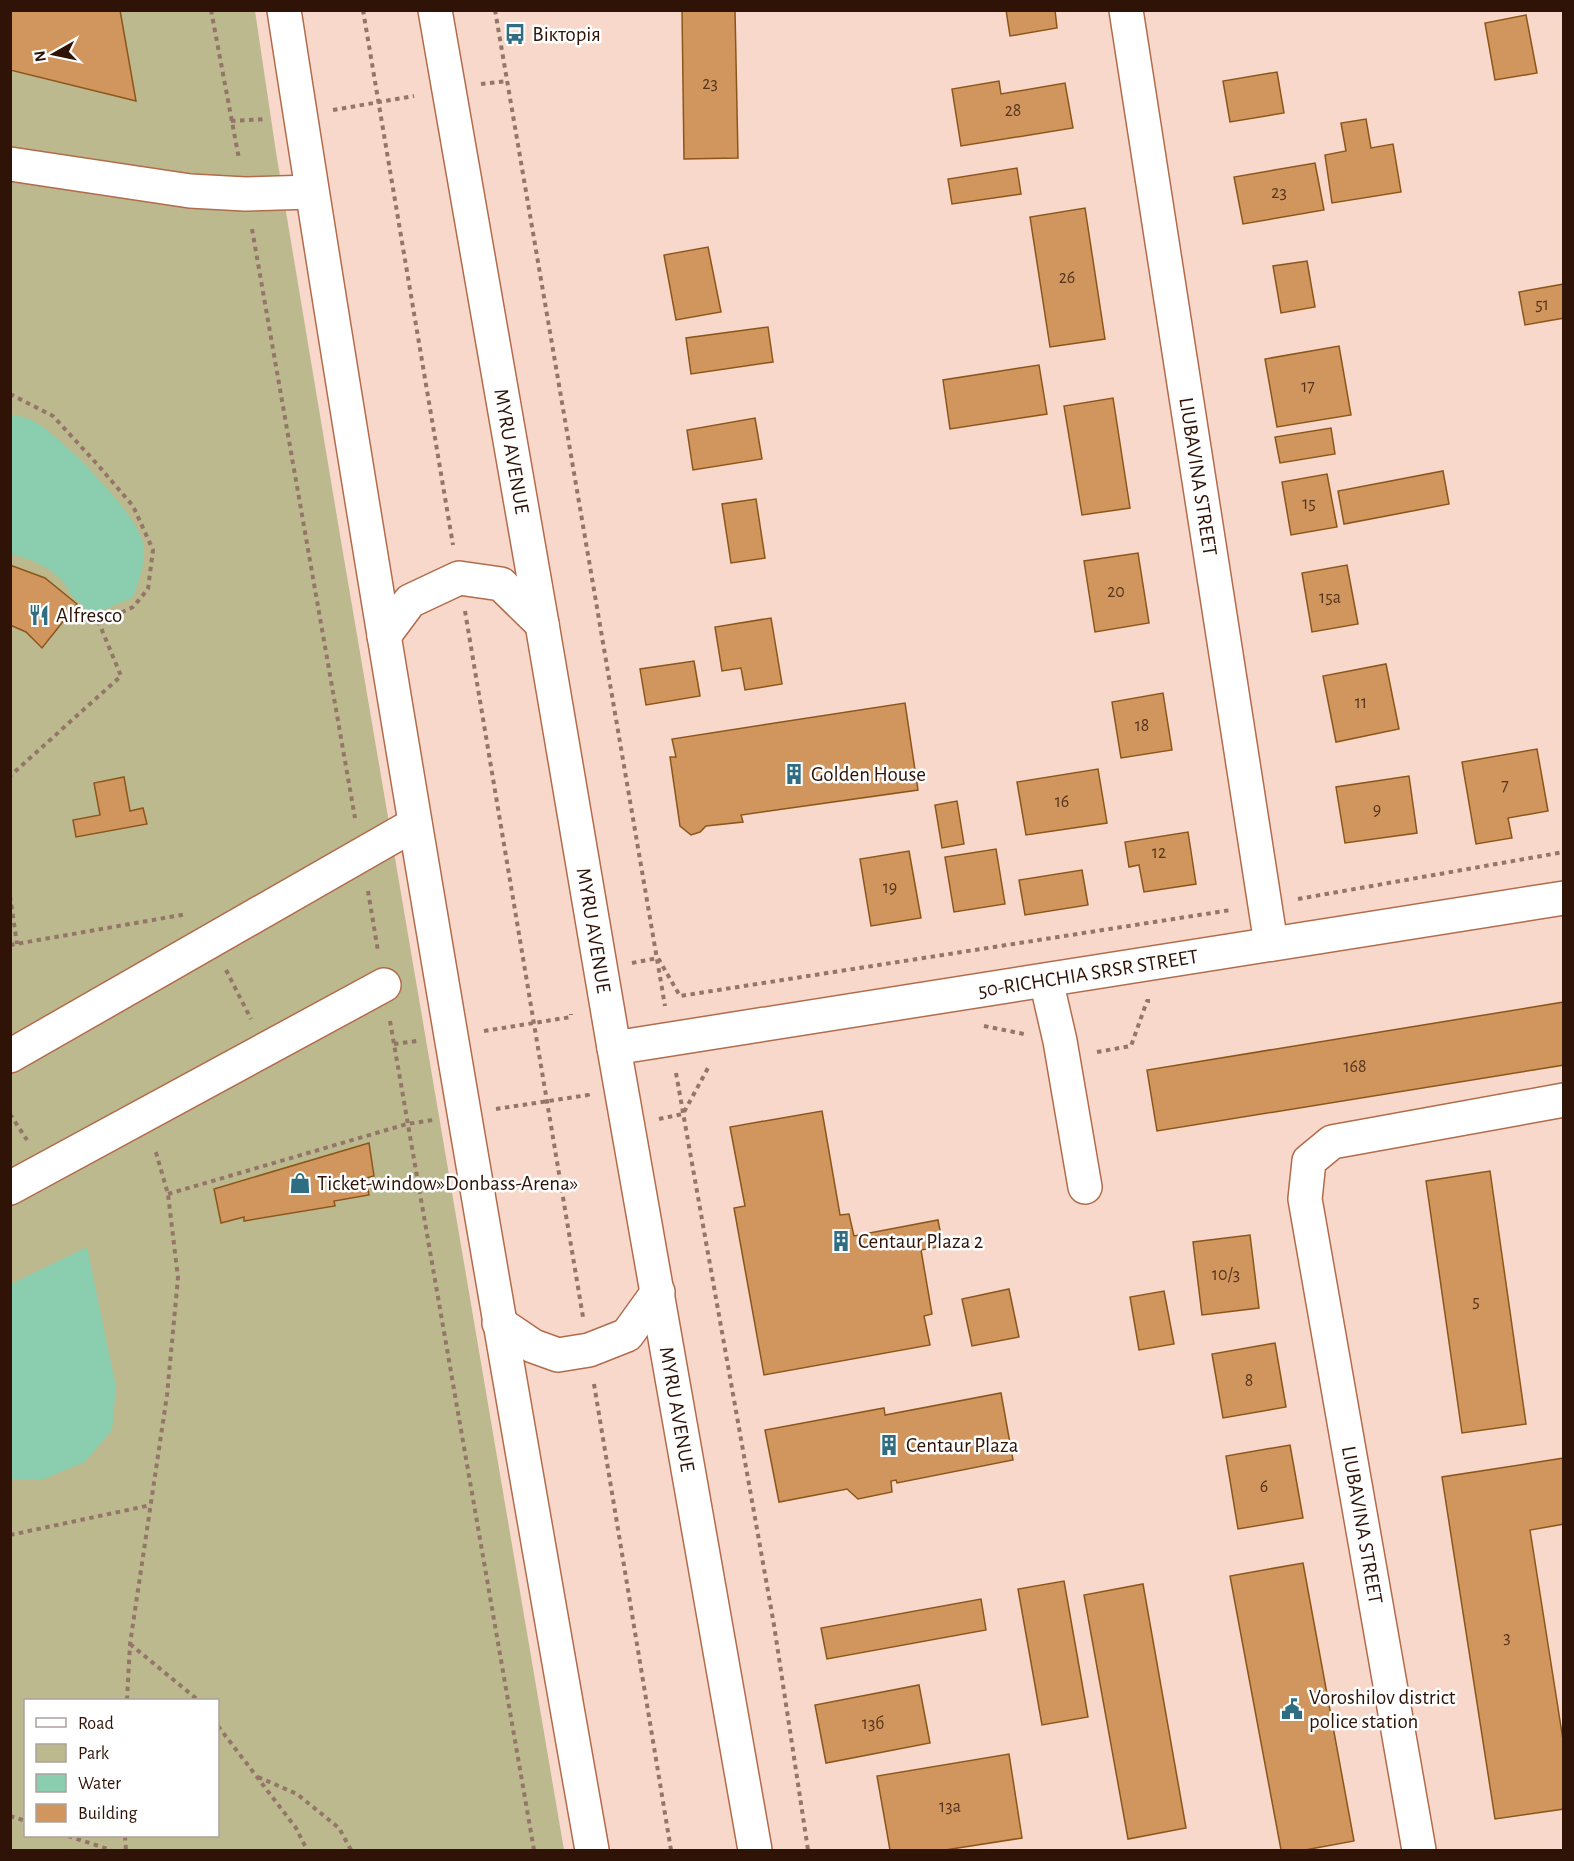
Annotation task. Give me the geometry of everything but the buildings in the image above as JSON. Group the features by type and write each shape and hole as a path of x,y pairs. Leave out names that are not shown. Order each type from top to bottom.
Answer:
{"main road":[{"path":"284,10 311,192 415,824 499,1323 592,1851"},
{"name":"MYRU AVENUE","path":"435,10 755,1851"},
{"name":"LIUBAVINA STREET","path":"1126,10 1271,944"},
{"path":"10,164 190,191 245,194 311,192"},
{"path":"384,636 410,601 459,578 501,584 542,624"},
{"path":"10,1056 415,824"},
{"name":"50-RICHCHIA SRSR STREET","path":"614,1048 1563,898"},
{"path":"1046,980 1060,1041 1085,1187"},
{"path":"10,1188 384,985"},
{"name":"LIUBAVINA STREET","path":"1419,1851 1305,1199 1310,1161 1332,1142 1563,1100"},
{"path":"499,1323 533,1346 558,1355 589,1350 627,1335 657,1292"}],"path":[{"path":"211,10 384,985 534,1851"},
{"path":"363,10 671,1851"},
{"path":"495,10 670,1039 774,1625 808,1851"},
{"path":"231,121 300,116 507,81"},
{"path":"10,394 53,416 133,506 153,550 148,589 133,607 99,623 121,676 10,776"},
{"path":"658,958 680,996 1265,905 1563,852"},
{"path":"10,896 16,944"},
{"path":"601,969 658,958"},
{"path":"982,1025 1060,1041 1089,1053 1131,1046 1147,1001 1157,999"},
{"path":"394,1044 572,1017 571,1007"},
{"path":"683,1114 707,1069 719,1066"},
{"path":"168,1194 407,1124 588,1095 589,1104"},
{"path":"127,1699 130,1644 167,1395 178,1278 168,1194 145,1114"},
{"path":"628,1124 683,1114"},
{"path":"10,1535 151,1505"},
{"path":"130,1644 196,1699"},
{"path":"219,1727 296,1828 307,1851"},
{"path":"257,1776 297,1794 339,1828 351,1851"},
{"path":"71,1837 111,1851"}],"green space":[{"path":"11,11 255,11 276,152 342,547 564,1850 11,1850"}],"water":[{"path":"10,414 31,420 49,432 81,460 127,513 137,529 144,549 142,570 133,597 92,615 72,596 63,581 49,569 11,554"},
{"path":"87,1247 116,1387 112,1430 85,1462 41,1480 11,1480 11,1284"}],"place":[{"name":"Вікторія","path":"515,34"},
{"name":"Alfresco","path":"39,615"},
{"name":"Golden House","path":"794,774"},
{"name":"Ticket-window»Donbass-Arena»","path":"300,1183"},
{"name":"Centaur Plaza 2","path":"841,1241"},
{"name":"Centaur Plaza","path":"889,1445"},
{"name":"Voroshilov district police station","path":"1292,1709"}]}
